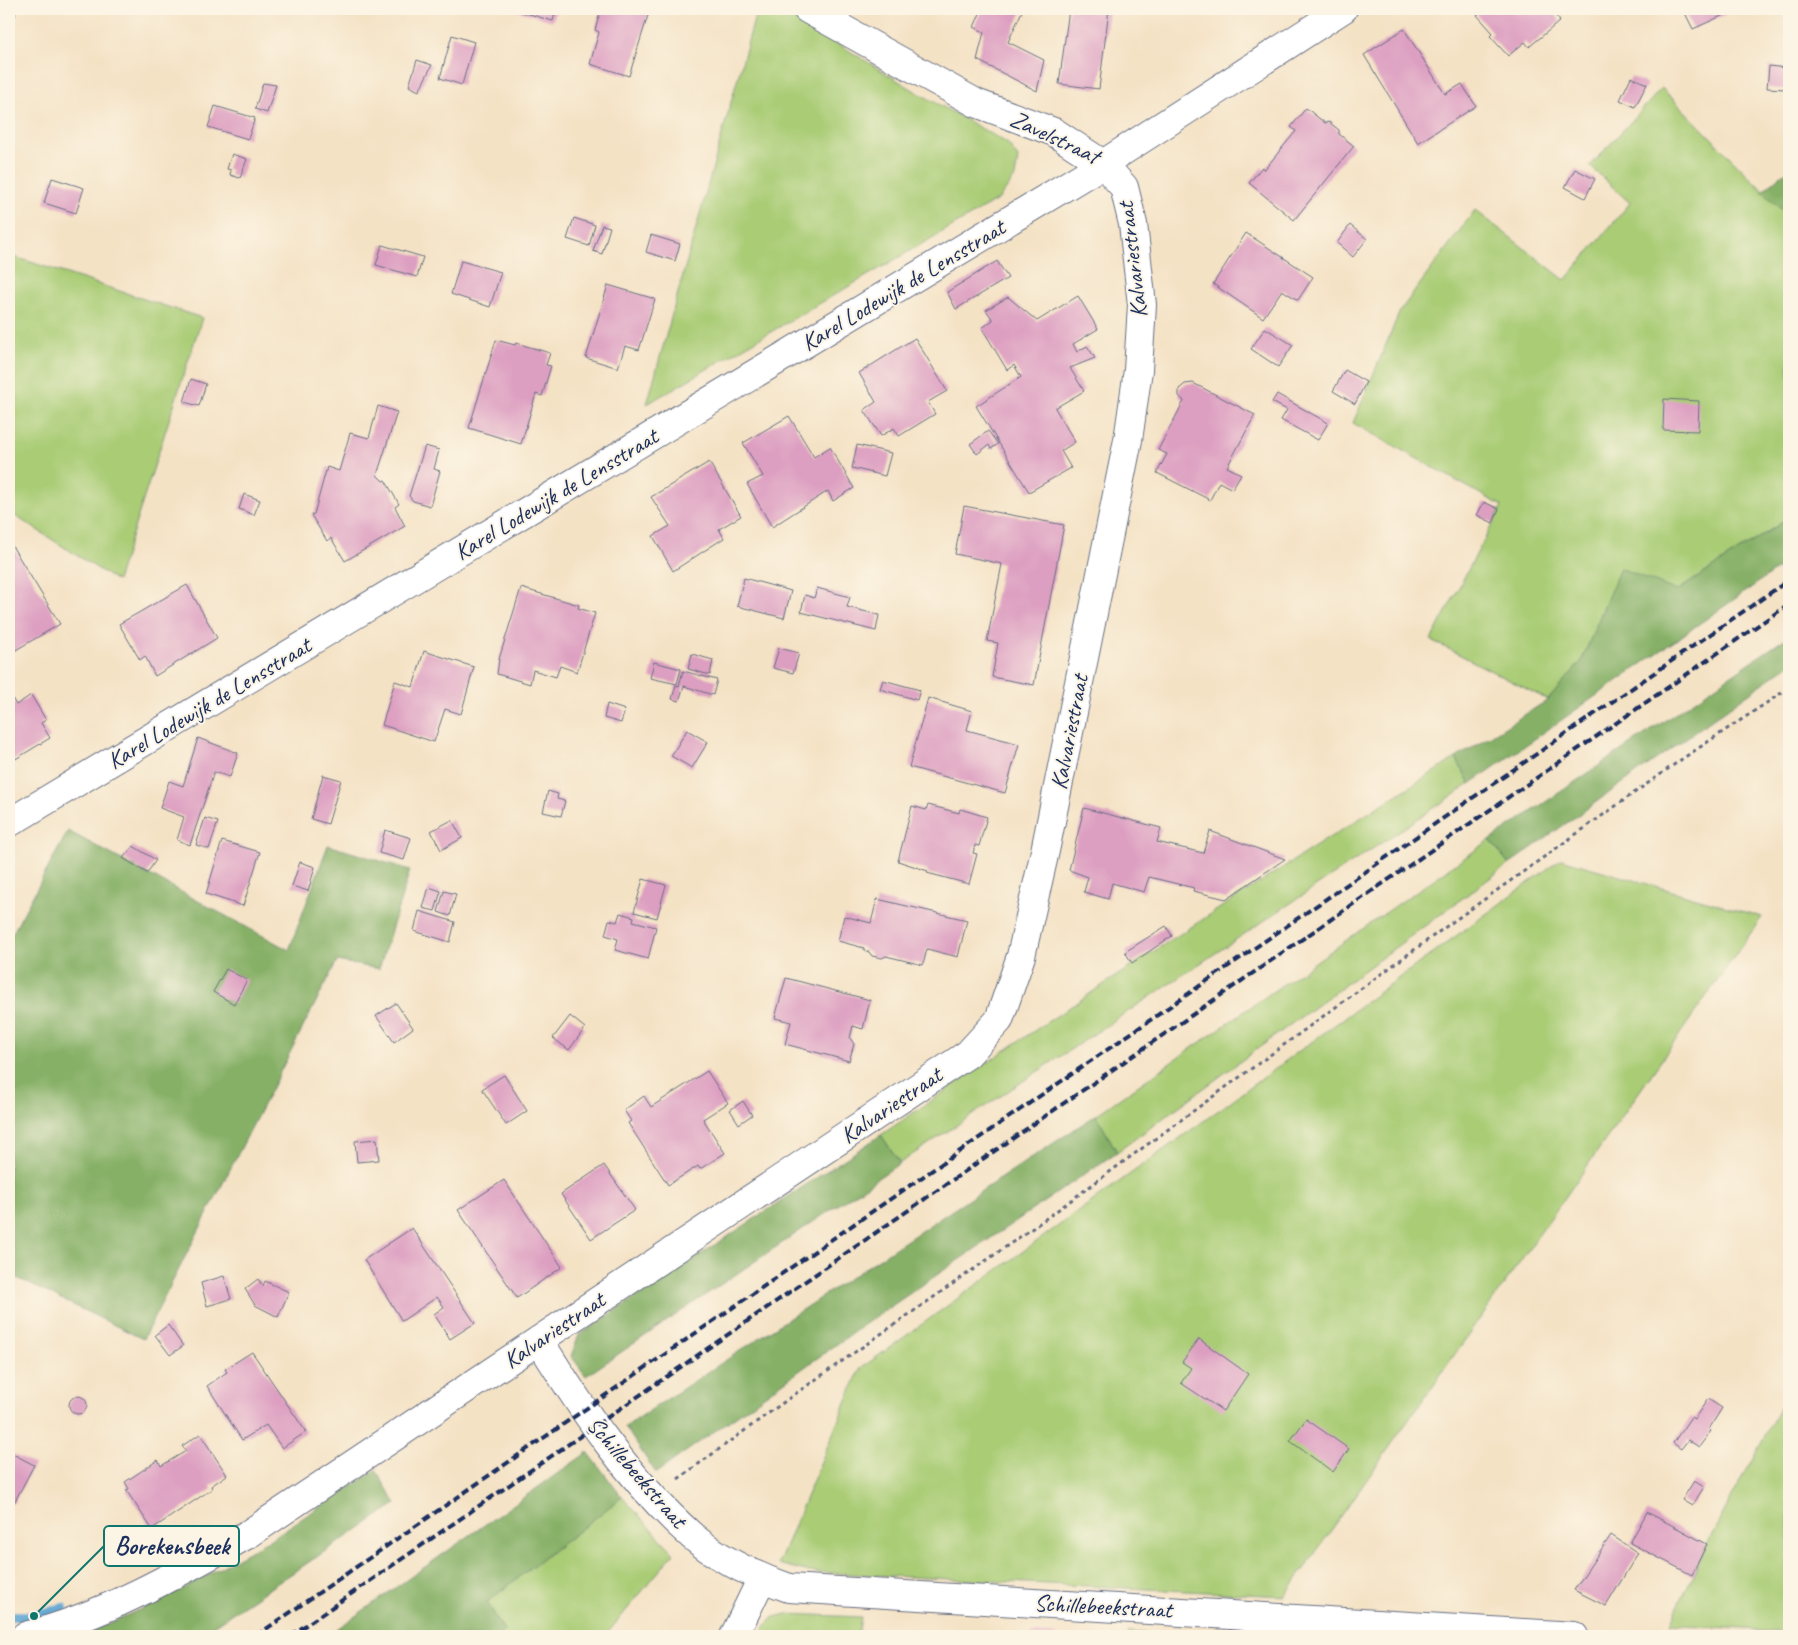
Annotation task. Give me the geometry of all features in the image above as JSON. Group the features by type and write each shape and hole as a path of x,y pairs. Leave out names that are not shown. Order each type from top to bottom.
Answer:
{"street":[{"name":"Zavelstraat","path":"807,9 976,103 1054,132 1103,164 1343,9"},
{"name":"Karel Lodewijk de Lensstraat","path":"9,823 1103,164"},
{"name":"Kalvariestraat","path":"25,1636 51,1630 167,1580 250,1533 968,1054 999,1020 1021,956 1045,851 1128,440 1138,370 1142,305 1133,224 1124,187 1103,164"},
{"name":"Schillebeekstraat","path":"539,1340 568,1387 611,1447 652,1497 694,1537 735,1565 789,1588 1574,1636"},
{"path":"734,1636 762,1578"}],"path":[{"path":"652,1497 795,1394 1037,1225 1451,923 1682,759 1789,688"}],"green space":[{"path":"757,9 781,9 915,91 1007,143 1018,158 1015,177 999,199 647,404"},
{"path":"1662,88 1789,217 1789,518 1677,591 1620,569 1581,662 1548,700 1431,640 1502,506 1353,423 1400,311 1475,210 1565,280 1630,203 1590,166"},
{"path":"1789,169 1789,217 1762,191"},
{"path":"9,255 202,318 117,581 9,512"},
{"path":"1789,518 1789,561 1470,784 1456,758 1548,700 1581,662 1620,568 1677,591"},
{"path":"1789,636 1789,665 1509,864 1490,840"},
{"path":"1456,758 1470,784 900,1163 881,1135 1166,943"},
{"path":"68,831 289,950 328,845 410,870 379,969 337,961 143,1339 9,1274 9,940"},
{"path":"1490,840 1509,864 1117,1152 1096,1115"},
{"path":"1561,859 1762,917 1285,1596 810,1572 778,1564 860,1369 1216,1112"},
{"path":"1096,1115 1117,1152 868,1322 656,1473 625,1427"},
{"path":"881,1135 900,1163 586,1376 571,1356 579,1335"},
{"path":"1789,1390 1789,1632 1670,1624 1707,1544"},
{"path":"588,1452 622,1497 487,1602 504,1631 499,1636 327,1636"},
{"path":"376,1470 396,1504 198,1636 81,1636 170,1596 266,1542"},
{"path":"622,1497 674,1553 605,1636 499,1636 504,1631 487,1602"},
{"path":"787,1614 861,1617 858,1636 757,1636 773,1617"},
{"path":"1129,1632 1189,1636 1128,1636"}],"building":[{"path":"9,9 16,9 15,16 9,21"},
{"path":"512,9 556,9 553,21"},
{"path":"601,9 650,9 629,76 590,64 599,32 595,30"},
{"path":"982,9 1023,9 1008,42 1044,60 1037,91 977,60 984,32 974,27"},
{"path":"1069,9 1109,9 1099,89 1059,84"},
{"path":"1484,9 1550,9 1560,21 1529,47 1525,42 1508,56 1490,36 1493,33 1477,15"},
{"path":"1683,9 1723,9 1726,14 1693,29"},
{"path":"1404,29 1445,94 1462,84 1476,106 1418,143 1364,55"},
{"path":"452,35 474,42 462,85 440,78"},
{"path":"417,60 432,65 419,91 409,86"},
{"path":"1769,66 1786,68 1785,89 1767,88"},
{"path":"1631,77 1647,84 1635,107 1620,100"},
{"path":"263,83 276,85 267,113 255,109"},
{"path":"215,106 255,118 248,139 208,127"},
{"path":"1306,108 1325,123 1329,122 1339,130 1339,134 1354,146 1294,220 1249,183 1262,167 1264,170 1296,131 1291,127"},
{"path":"232,154 247,159 240,178 230,175 231,170 227,169"},
{"path":"1575,169 1595,179 1585,198 1565,187"},
{"path":"52,178 84,188 76,213 44,203"},
{"path":"574,218 595,225 589,246 567,239"},
{"path":"602,225 610,227 602,254 593,251"},
{"path":"1350,225 1367,239 1353,257 1337,243"},
{"path":"1246,233 1313,277 1298,300 1282,290 1263,318 1213,284"},
{"path":"651,235 680,244 675,261 646,252"},
{"path":"382,245 423,257 417,277 376,265"},
{"path":"461,261 501,272 490,307 451,294"},
{"path":"997,261 1008,278 956,309 947,292"},
{"path":"608,285 655,299 639,350 625,346 618,368 586,358"},
{"path":"1078,296 1098,329 1073,344 1077,352 1087,346 1095,358 1070,368 1084,391 1055,408 1075,442 1061,451 1071,468 1029,492 976,406 1021,377 1014,365 1007,370 982,328 993,320 986,310 1008,297 1037,321"},
{"path":"1265,328 1293,345 1278,367 1251,349"},
{"path":"915,338 947,391 928,402 935,414 899,436 894,428 881,436 864,410 876,402 859,373"},
{"path":"496,340 515,345 516,343 550,353 546,365 551,366 542,396 536,394 521,444 469,428"},
{"path":"1345,370 1366,382 1355,404 1333,391"},
{"path":"191,379 206,384 199,406 184,402"},
{"path":"1193,383 1255,415 1227,467 1241,474 1232,489 1219,482 1210,500 1157,473 1167,454 1158,450 1184,401 1179,396 1179,389 1185,384"},
{"path":"1277,394 1328,423 1318,440 1281,420 1287,410 1272,402"},
{"path":"1664,399 1699,401 1698,431 1663,430"},
{"path":"378,406 397,412 377,475 383,481 385,480 399,504 395,507 405,526 345,561 331,538 327,541 311,515 314,514 327,467 339,471 350,433 369,438"},
{"path":"789,416 814,457 830,447 854,488 833,501 828,491 772,527 747,484 763,476 743,443"},
{"path":"988,431 998,444 991,449 989,445 977,454 970,444"},
{"path":"857,445 891,453 885,476 852,468"},
{"path":"425,446 439,450 434,469 440,471 430,506 413,501 409,496"},
{"path":"709,462 741,516 719,529 724,538 673,571 653,536 670,526 651,497"},
{"path":"244,494 260,500 254,515 239,509"},
{"path":"1484,502 1499,509 1493,523 1477,515"},
{"path":"964,506 1064,525 1034,685 992,677 998,643 987,641 1002,564 955,554"},
{"path":"9,541 60,624 9,654"},
{"path":"744,578 791,591 784,618 737,606"},
{"path":"187,585 217,638 155,676 145,656 140,660 119,624"},
{"path":"521,588 579,605 578,608 595,613 577,672 560,666 556,677 533,670 530,684 497,674 499,659"},
{"path":"817,588 850,597 847,607 879,615 876,631 801,612 805,595 814,598"},
{"path":"779,648 799,653 793,673 773,668"},
{"path":"424,651 474,667 461,714 445,709 434,742 382,725 395,681 413,687"},
{"path":"692,654 713,660 710,675 688,669"},
{"path":"654,662 681,669 677,684 650,678"},
{"path":"683,671 717,680 713,695 684,686 679,701 672,699 676,685 679,686"},
{"path":"883,680 920,690 917,700 880,689"},
{"path":"9,693 16,705 31,695 46,720 41,723 50,738 9,763"},
{"path":"928,698 972,711 967,730 1019,744 1005,793 909,767"},
{"path":"607,704 625,710 621,723 604,718"},
{"path":"687,730 708,742 692,768 671,756"},
{"path":"198,738 238,753 230,777 214,772 190,845 177,840 184,817 160,808 169,781 183,786"},
{"path":"323,775 341,780 328,824 311,819"},
{"path":"548,791 558,794 557,799 565,801 561,816 543,812"},
{"path":"928,805 959,813 960,809 987,817 979,846 975,845 973,853 977,854 969,884 927,873 928,871 898,861 912,806 926,810"},
{"path":"1084,808 1161,828 1157,842 1203,853 1210,831 1285,859 1226,899 1193,891 1194,888 1149,877 1144,892 1112,883 1108,899 1084,892 1088,877 1069,870"},
{"path":"205,818 218,822 209,849 196,845"},
{"path":"452,820 462,838 441,850 431,831"},
{"path":"385,830 411,838 404,860 379,853"},
{"path":"222,841 260,852 243,906 206,894"},
{"path":"133,846 156,860 147,873 123,858"},
{"path":"300,862 315,867 308,891 292,886"},
{"path":"643,879 666,885 657,918 634,912"},
{"path":"429,887 441,891 435,911 423,908"},
{"path":"444,891 456,894 450,916 438,912"},
{"path":"877,899 967,920 958,957 927,949 923,965 886,956 882,958 872,956 864,948 838,941 844,916 871,923"},
{"path":"419,911 455,922 450,942 414,931"},
{"path":"620,913 634,917 633,921 656,927 648,959 615,950 618,939 605,935 609,920 617,922"},
{"path":"1166,926 1172,936 1132,963 1125,952"},
{"path":"226,969 247,980 234,1004 213,992"},
{"path":"786,978 870,1000 863,1029 853,1026 850,1038 854,1044 849,1061 785,1044 791,1022 775,1018"},
{"path":"396,1003 413,1028 394,1042 376,1016"},
{"path":"570,1016 585,1028 569,1050 553,1038"},
{"path":"707,1071 728,1103 703,1119 725,1153 700,1169 698,1166 668,1185 628,1123 631,1121 624,1110 644,1096 651,1107"},
{"path":"504,1075 527,1111 506,1125 482,1089"},
{"path":"743,1101 752,1115 739,1124 730,1110"},
{"path":"377,1139 379,1160 357,1162 355,1141"},
{"path":"604,1165 635,1210 591,1239 561,1194"},
{"path":"504,1180 562,1267 517,1298 458,1210"},
{"path":"412,1228 475,1323 450,1339 434,1314 444,1307 437,1297 402,1321 364,1260"},
{"path":"224,1276 231,1299 207,1306 201,1283"},
{"path":"258,1279 263,1286 265,1281 289,1292 278,1317 255,1305 245,1289"},
{"path":"168,1325 183,1346 170,1355 155,1335"},
{"path":"1199,1339 1248,1374 1223,1411 1181,1383 1191,1368 1182,1362"},
{"path":"252,1352 306,1432 282,1448 266,1425 242,1440 207,1386 227,1372 225,1369"},
{"path":"74,1396 82,1396 87,1401 85,1412 74,1414 69,1409 69,1401"},
{"path":"1708,1399 1722,1408 1709,1429 1711,1431 1699,1447 1688,1440 1681,1449 1673,1443 1691,1417 1694,1419"},
{"path":"1306,1419 1349,1449 1333,1472 1290,1441"},
{"path":"200,1434 227,1475 211,1486 212,1489 152,1529 126,1490 129,1489 125,1482 158,1460 161,1466 186,1451 182,1446"},
{"path":"9,1452 34,1465 14,1503 9,1500"},
{"path":"1694,1481 1704,1487 1692,1506 1682,1500"},
{"path":"1647,1512 1707,1544 1692,1575 1630,1543"},
{"path":"1611,1535 1638,1553 1606,1606 1574,1590"},
{"path":"1031,1633 1058,1635 1058,1636 1031,1636"}],"waterway":[{"path":"9,1616 34,1616 63,1608"}],"railway":[{"path":"256,1636 1789,580"},
{"path":"290,1636 1789,604"}],"place":[{"name":"Borekensbeek","path":"34,1616"}]}
